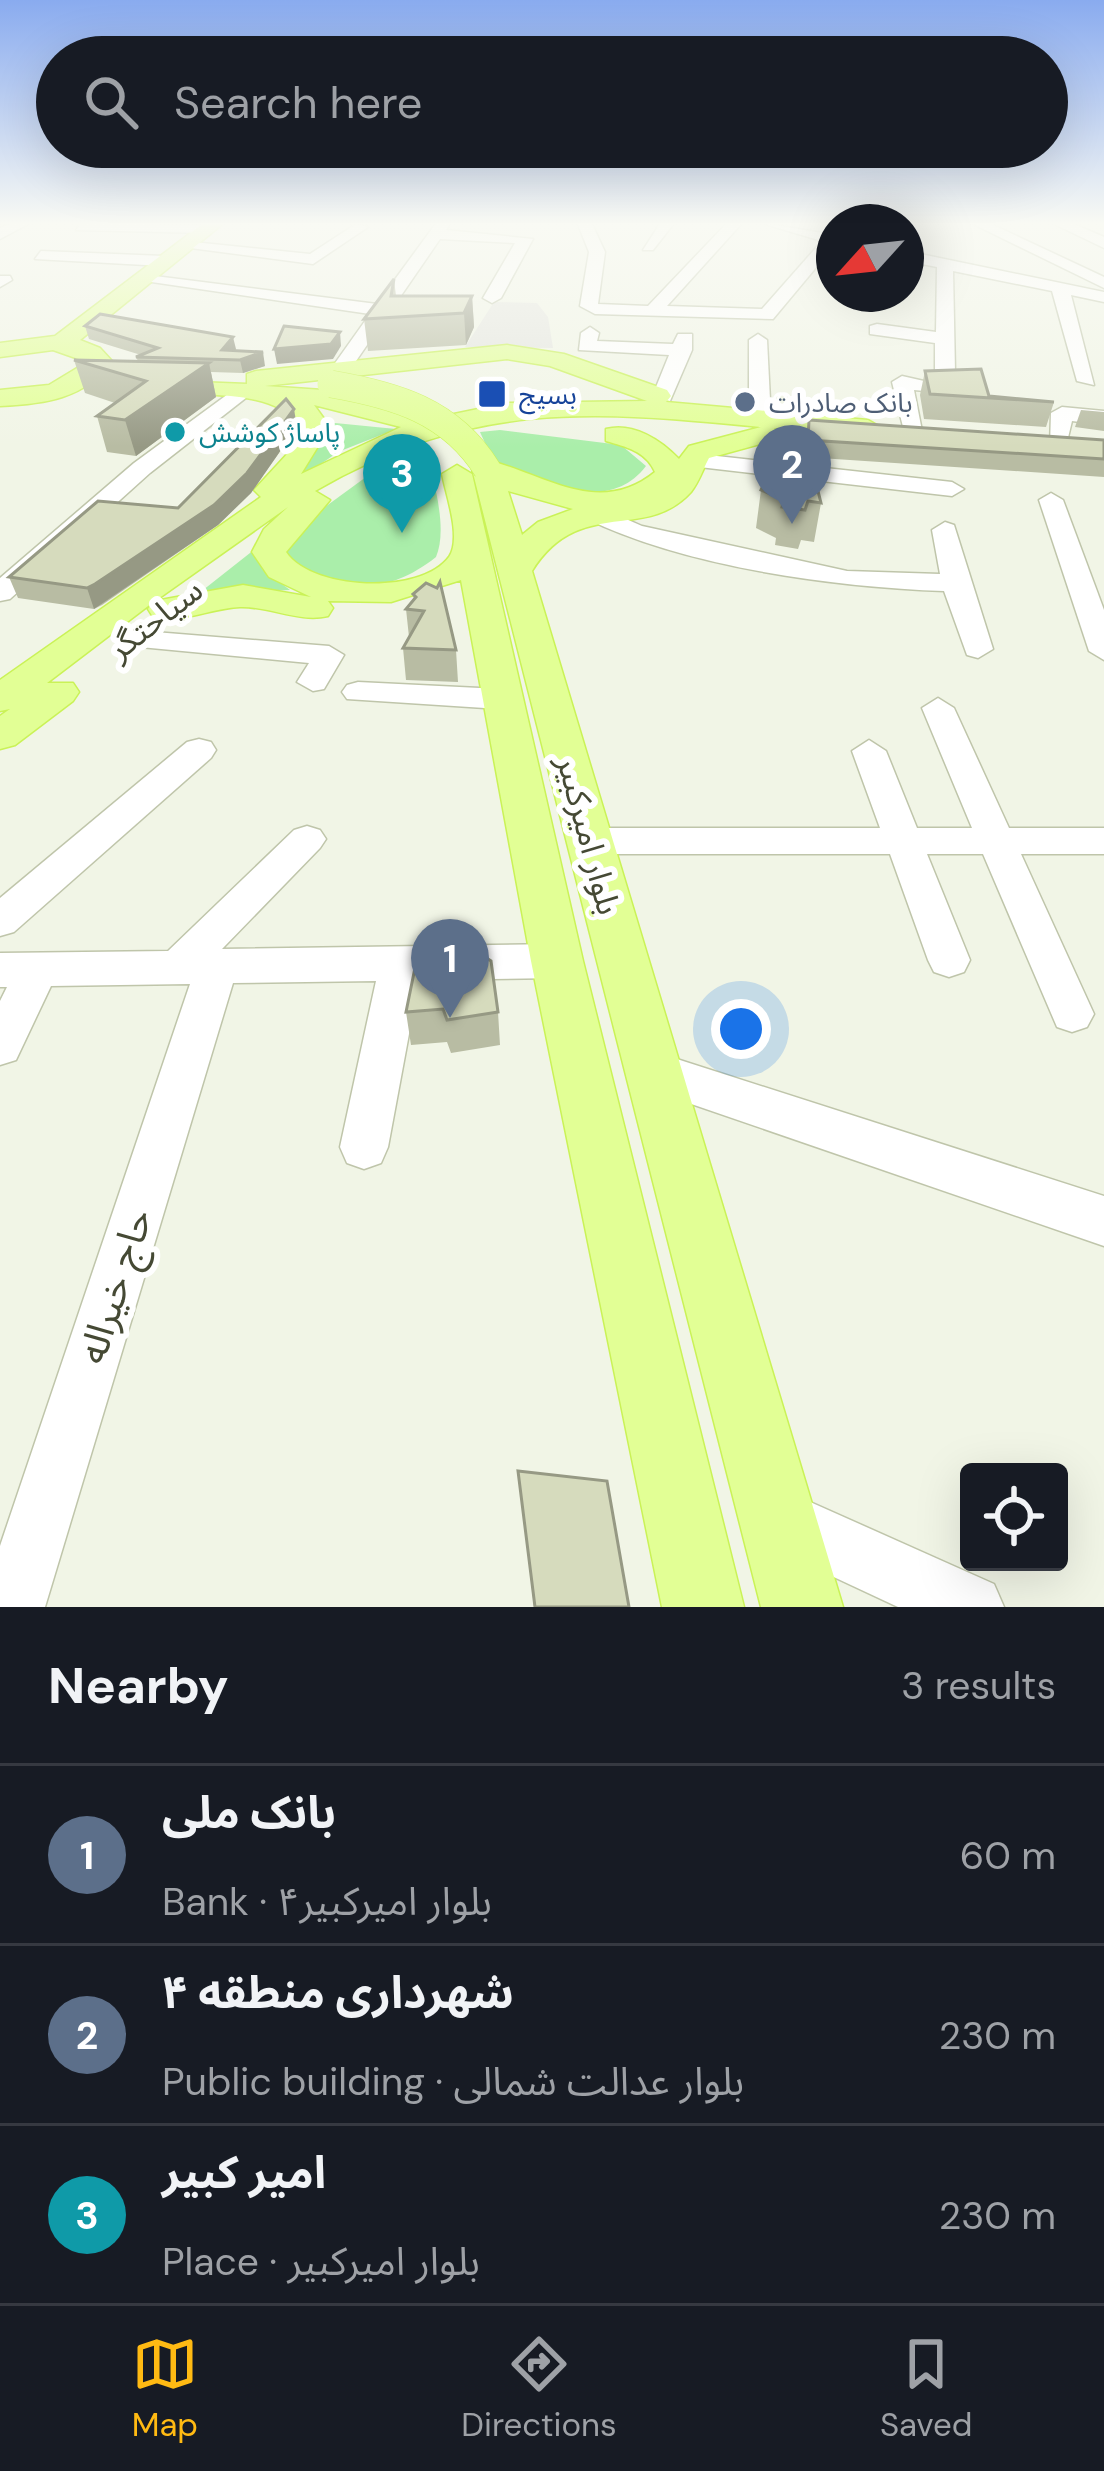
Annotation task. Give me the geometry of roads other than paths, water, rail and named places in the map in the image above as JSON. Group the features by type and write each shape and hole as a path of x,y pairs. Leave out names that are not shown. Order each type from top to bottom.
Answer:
{"main road":[{"path":"60,344 118,297"},
{"path":"0,350 60,344 97,355 110,373 355,388 414,413 443,448 472,472 536,493 580,500 630,497 662,484 670,474 660,454 616,435"},
{"path":"0,398 43,394 110,373 251,384 478,353 530,351 662,397 770,426"},
{"path":"414,413 412,395 418,380 465,360 521,359 564,376 566,386 560,394 517,410"},
{"path":"224,539 302,456 316,427 302,407 251,384"},
{"path":"224,539 356,453 458,419 517,410 592,409 930,436"},
{"path":"518,425 616,435 770,426 714,445 690,460 685,480 673,492 545,528 529,544 386,591 324,590 282,574 269,552 276,536 310,502 371,462 449,434 518,425"},
{"name":"بلوار امیرکبیر","path":"472,472 590,842 802,1607"},
{"name":"سیاحتگر","path":"0,736 310,502"},
{"name":"سیاحتگر","path":"0,699 224,539"},
{"name":"بلوار امیرکبیر","path":"495,552 496,677 703,1607"},
{"path":"166,610 243,596 330,609 430,610 466,617 496,677"}],"street":[{"path":"280,297 382,310"},
{"path":"338,373 391,297"},
{"path":"591,297 590,309 767,315 783,297"},
{"path":"653,311 666,297"},
{"path":"930,436 902,382 940,379 945,297"},
{"path":"1063,297 1087,381"},
{"path":"875,331 945,339"},
{"path":"566,363 592,359 594,340 683,344 662,397"},
{"path":"758,340 770,426"},
{"path":"0,593 142,469 251,384"},
{"path":"1062,446 1062,413 1104,418"},
{"path":"690,460 952,489"},
{"path":"1051,500 1104,651"},
{"path":"594,513 634,532 848,579 955,583"},
{"path":"946,530 955,583 978,649"},
{"path":"1072,559 1104,561"},
{"path":"130,639 328,655 313,682"},
{"path":"358,692 496,677"},
{"path":"938,708 1072,1014"},
{"path":"0,921 199,750"},
{"path":"869,751 949,960"},
{"path":"200,964 308,839"},
{"path":"590,842 1104,842"},
{"path":"0,1046 18,970 556,961"},
{"path":"364,1147 401,963"},
{"name":"حاج خیراله","path":"12,1607 200,964"},
{"path":"655,1072 1104,1221"},
{"path":"778,1519 971,1607"}],"place":[{"name":"بسیج","path":"492,394"},
{"name":"بانک صادرات","path":"745,402"},
{"name":"پاساژ کوشش","path":"175,432"},
{"name":"شهرداری منطقه ۴","path":"792,524"},
{"name":"امیر کبیر","path":"402,533"},
{"name":"بانک ملی","path":"450,1018"}]}
